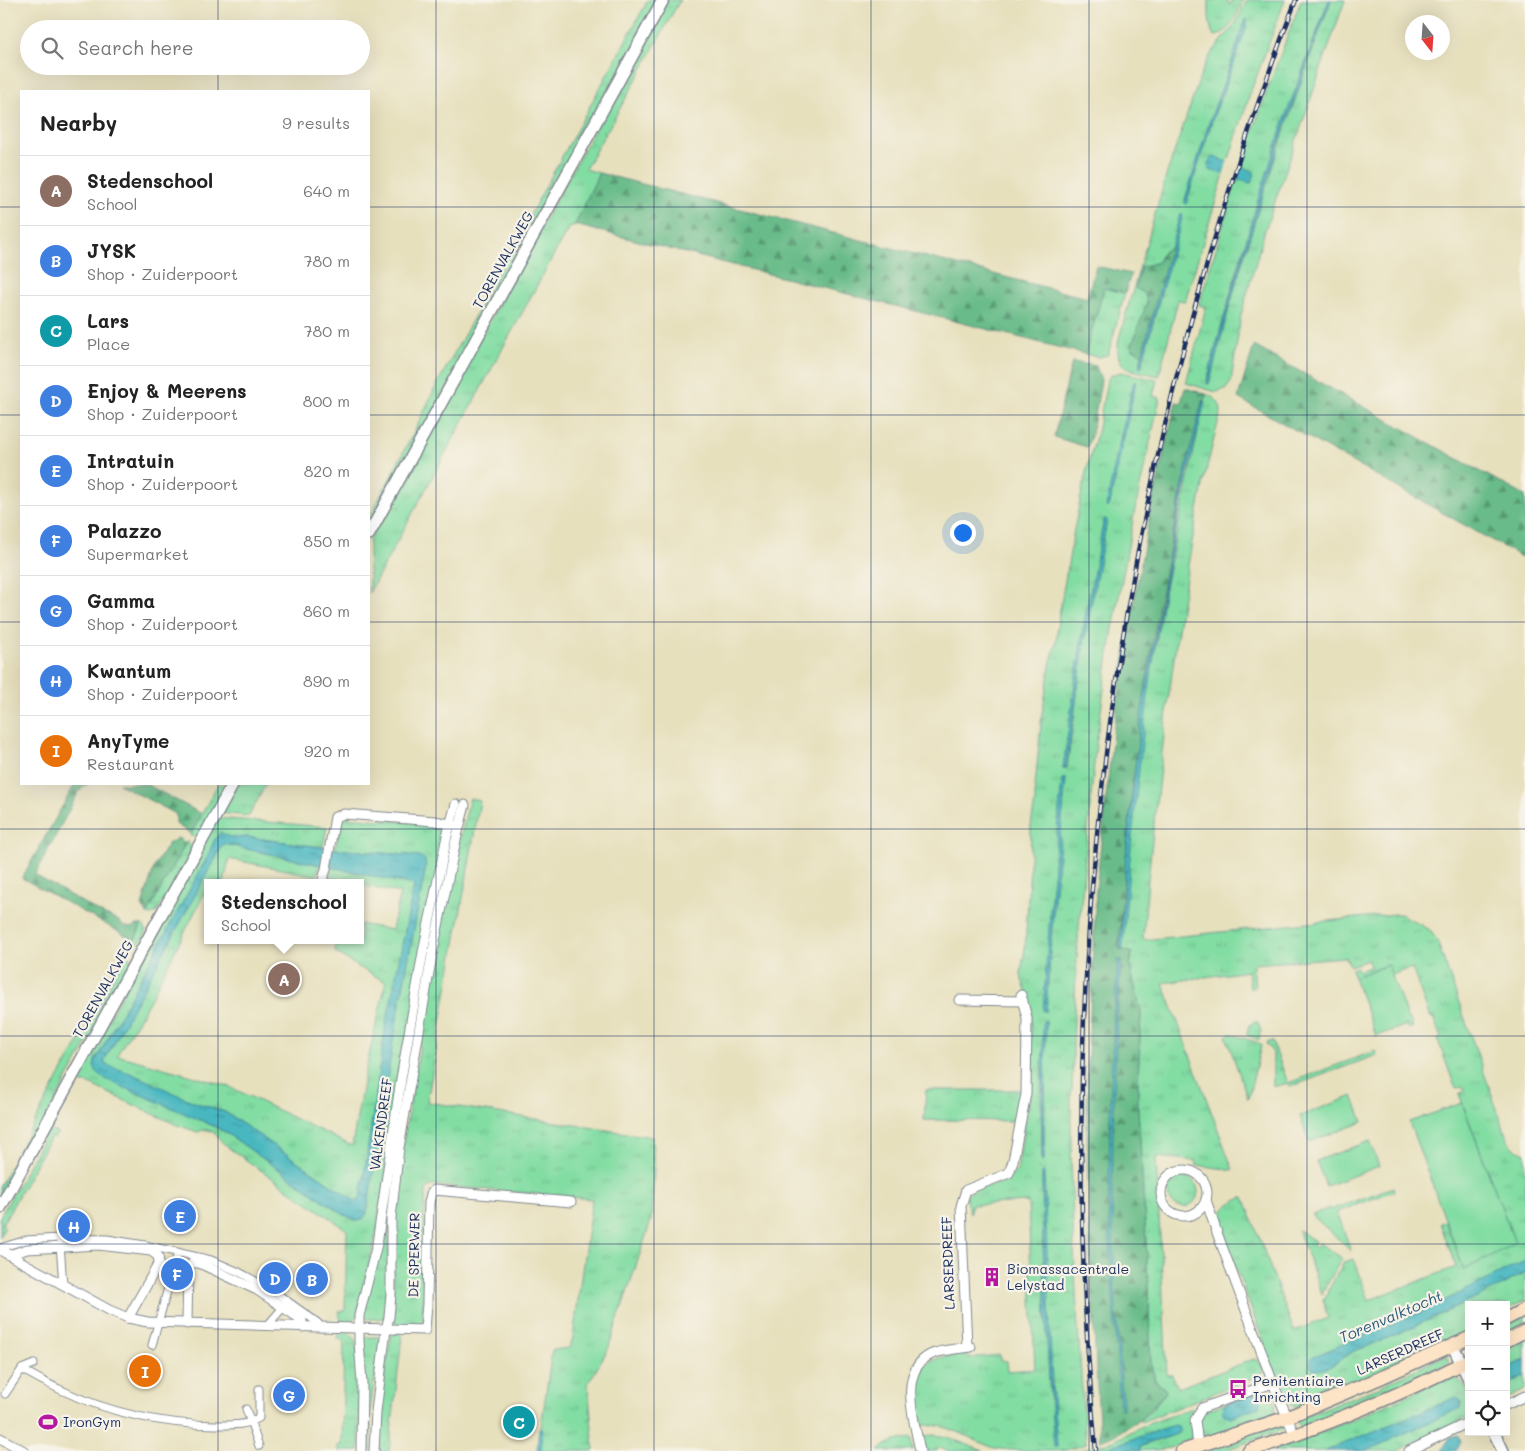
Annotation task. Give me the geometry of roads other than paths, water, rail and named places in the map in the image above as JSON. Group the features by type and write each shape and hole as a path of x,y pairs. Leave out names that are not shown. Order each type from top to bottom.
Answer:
{"main road":[{"path":"1510,1317 1525,1309"},
{"path":"1510,1339 1525,1331"},
{"name":"LARSERDREEF","path":"1182,1451 1288,1417 1465,1340"},
{"path":"1249,1451 1295,1436 1387,1398 1465,1362"}],"street":[{"name":"TORENVALKWEG","path":"370,532 663,0"},
{"name":"TORENVALKWEG","path":"0,1208 232,785"},
{"name":"VALKENDREEF","path":"361,1451 362,1383 359,1316 378,1235 401,1078 424,952 451,824 461,804 460,826 432,955 401,1139 391,1218 390,1317 386,1329 376,1412 374,1451"},
{"path":"323,879 335,817 344,814 435,821 460,826"},
{"name":"LARSERDREEF","path":"920,1451 912,1412 910,1386 913,1374 919,1363 931,1354 969,1347 961,1206 966,1190 1009,1172 1013,1161 1026,1094 1027,1018 1022,998 959,1000"},
{"path":"1206,1200 1202,1207 1189,1215 1173,1213 1163,1201 1163,1186 1166,1179 1178,1171 1192,1172 1203,1180 1206,1186 1206,1200 1216,1230 1273,1383 1295,1436"},
{"name":"DE SPERWER","path":"386,1329 425,1330 428,1303 428,1210 430,1194 434,1190 571,1202"},
{"path":"9,1255 60,1242 107,1239 211,1260 239,1272 272,1290 302,1320 302,1327"},
{"path":"0,1250 26,1240 151,1250 158,1256 159,1263 128,1318"},
{"path":"60,1242 63,1286"},
{"path":"0,1250 63,1286 128,1318 158,1323 386,1329"},
{"path":"152,1345 178,1252"},
{"path":"187,1324 188,1268 192,1263 199,1263 286,1304 318,1323 318,1327"},
{"path":"267,1326 286,1304"},
{"path":"1452,1346 1465,1362"},
{"path":"5,1394 22,1369 34,1364"},
{"path":"22,1369 77,1398 119,1413 159,1421 194,1424 250,1423 259,1418 260,1389"},
{"path":"1198,1446 1195,1420 1202,1408 1273,1383"},
{"path":"1510,1402 1525,1396"},
{"path":"246,1409 259,1446"},
{"path":"1409,1451 1465,1424"},
{"path":"1496,1436 1503,1451"},
{"path":"0,1438 24,1451"}],"water":[{"path":"1329,0 1331,0 1264,188 1222,332 1210,381 1207,384 1258,200 1286,115"},
{"path":"1245,19 1247,20 1246,29 1212,121 1186,204 1184,203 1210,120"},
{"path":"1214,157 1254,172 1252,182 1250,183 1210,170 1208,167 1209,162"},
{"path":"1180,215 1183,215 1141,368 1139,367"},
{"path":"1134,381 1136,381 1109,507 1106,507 1121,436"},
{"path":"1203,401 1204,406 1174,539 1151,674 1142,741 1123,945 1122,949 1120,949 1125,867 1142,711 1169,555 1189,455"},
{"path":"1104,519 1107,520 1085,637 1066,768 1063,768 1082,635"},
{"path":"1062,779 1066,779 1054,899 1046,1011 1043,1011 1051,899"},
{"path":"221,832 233,838 247,837 335,849 419,856 425,860 426,866 393,1041 367,1213 363,1219 358,1221 343,1214 225,1132 110,1081 98,1074 96,1070 95,1062 207,858 215,839","holes":["224,844 414,885 385,1030 359,1200 355,1201 225,1112 194,1102 130,1073 106,1065 104,1061"]},
{"path":"1118,960 1121,960 1117,1010 1112,1209 1115,1291 1123,1409 1120,1409 1109,1208 1111,1084"},
{"path":"1043,1021 1046,1021 1044,1160 1042,1161"},
{"path":"1042,1172 1044,1172 1052,1385 1057,1447 1054,1447 1047,1344"},
{"path":"1525,1261 1525,1273 1477,1298 1465,1301 1465,1303 1372,1345 1354,1351 1333,1365 1318,1370 1312,1369 1310,1363 1312,1357 1426,1310"},
{"path":"1525,1359 1525,1375 1510,1384 1510,1367"},
{"path":"1253,1394 1261,1399 1258,1407 1231,1417 1224,1416 1224,1405"},
{"path":"1457,1397 1461,1401 1460,1408 1366,1451 1326,1451"},
{"path":"1174,1425 1178,1426 1177,1434 1140,1446 1140,1450 1136,1451 1135,1448 1125,1451 1098,1451"},
{"path":"539,1428 543,1429 541,1451 537,1451"},
{"path":"1458,1435 1461,1442 1456,1451 1442,1451 1450,1437"}],"railway":[{"path":"1096,1451 1084,1267 1082,1082 1091,897 1111,714 1142,532 1183,352 1234,174 1296,0"}],"place":[{"name":"Stedenschool","path":"284,979"},
{"name":"Intratuin","path":"180,1216"},
{"name":"Kwantum","path":"74,1226"},
{"name":"Palazzo","path":"177,1274"},
{"name":"Biomassacentrale Lelystad","path":"992,1277"},
{"name":"Enjoy & Meerens","path":"275,1278"},
{"name":"JYSK","path":"312,1279"},
{"name":"AnyTyme","path":"145,1371"},
{"name":"Penitentiaire Inrichting","path":"1238,1389"},
{"name":"Gamma","path":"289,1395"},
{"name":"IronGym","path":"48,1422"},
{"name":"Lars","path":"519,1422"}],"water label":[{"name":"Torenvalktocht","path":"1391,1317"}]}
